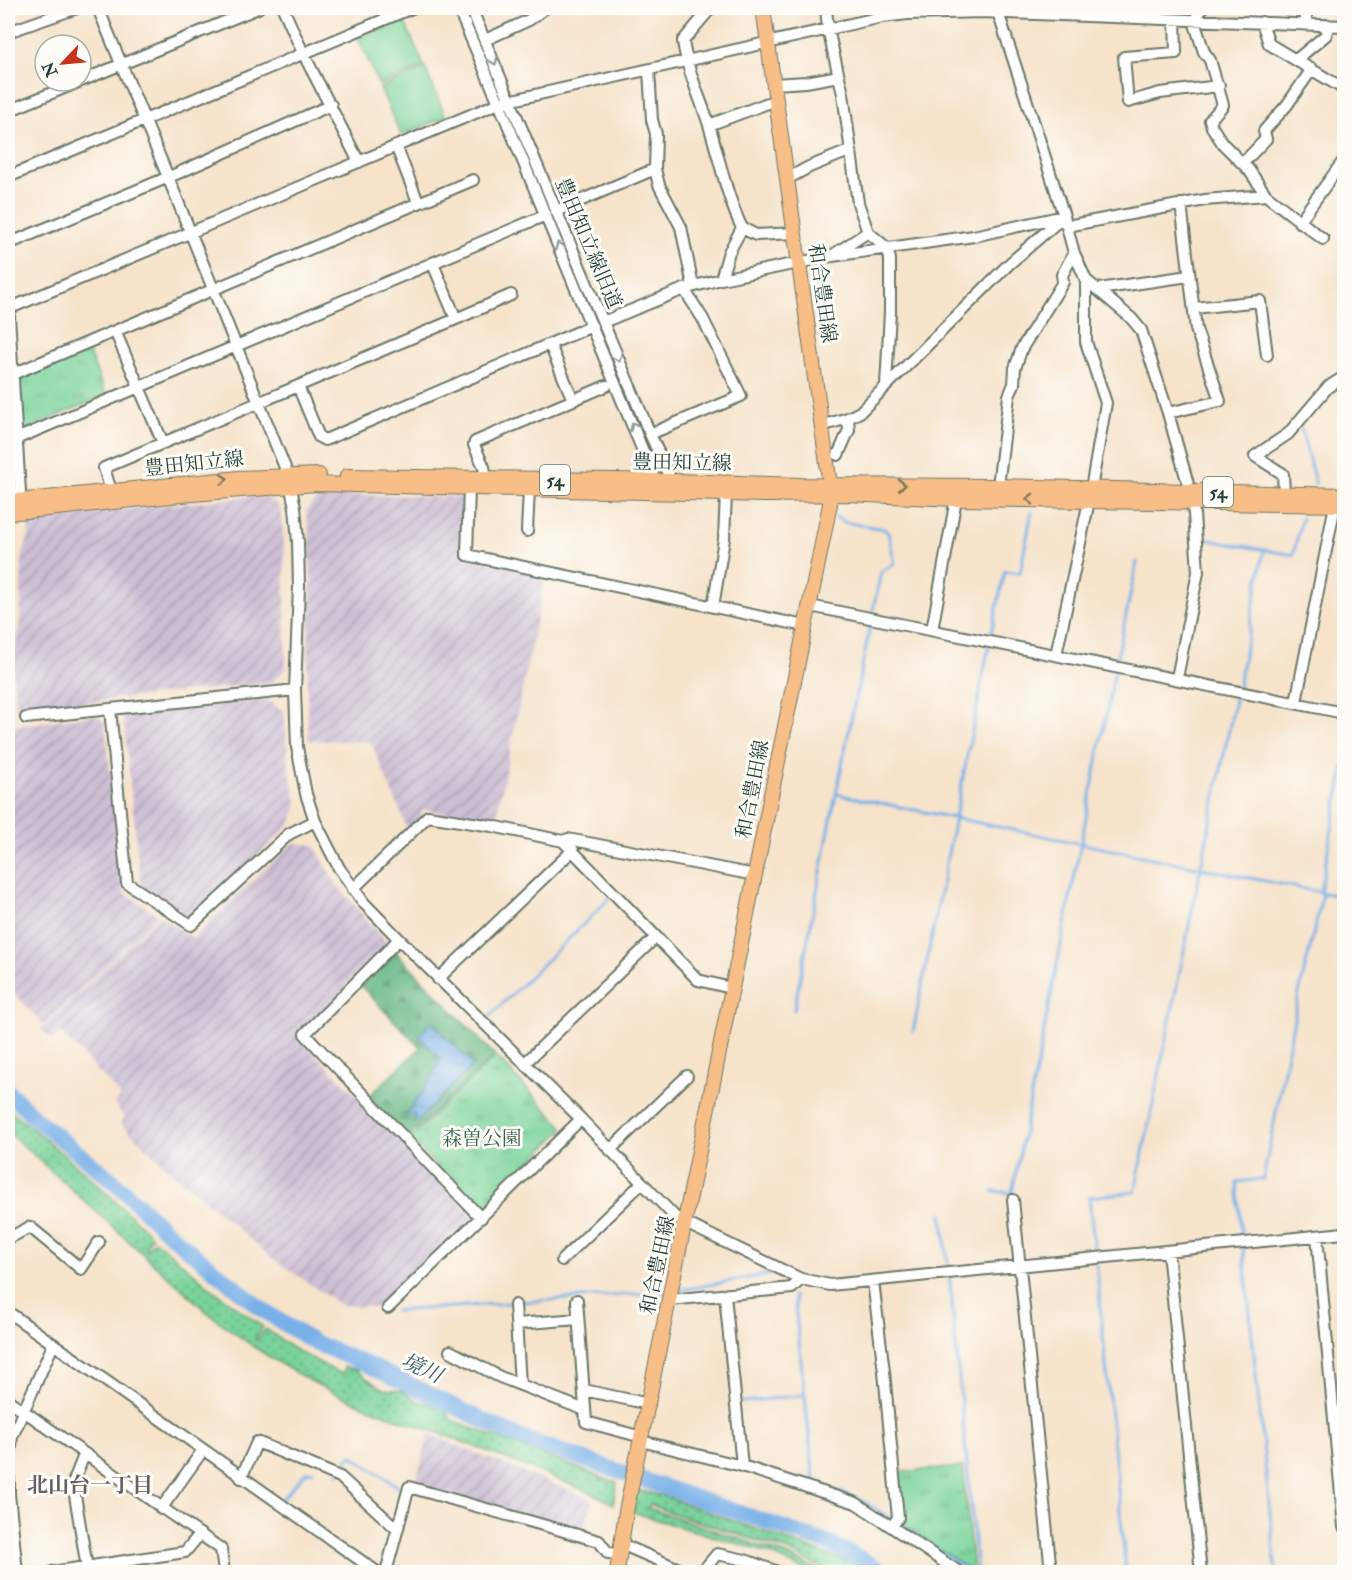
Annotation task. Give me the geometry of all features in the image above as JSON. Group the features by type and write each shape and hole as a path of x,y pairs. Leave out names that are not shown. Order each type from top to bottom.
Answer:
{"main road":[{"name":"和合豊田線","path":"617,1572 731,988 830,504 822,426 763,8"},
{"name":"豊田知立線","path":"14,507 111,491 239,478 289,480 486,478 658,486"},
{"name":"豊田知立線","path":"14,507 289,480 316,484 469,488 674,486 830,490 956,499 1090,495 1341,502"},
{"name":"豊田知立線","path":"674,486 726,493 998,486 1090,495"},
{"name":"豊田知立線","path":"1191,497 1284,493 1341,502"}],"street":[{"path":"8,32 77,8"},
{"path":"98,8 191,233 289,480 298,542 296,727 301,770 315,821 353,890 438,979 581,1119 641,1184 677,1219 686,1224 801,1279 830,1285 1344,1233"},
{"path":"93,76 258,8"},
{"path":"283,8 303,53 359,162"},
{"path":"8,177 412,8"},
{"name":"豊田知立線旧道","path":"458,8 499,103 551,213 598,324 674,486"},
{"name":"豊田知立線旧道","path":"471,8 511,100 551,213"},
{"path":"485,40 529,20 545,8"},
{"path":"711,8 683,40 686,61 709,126 732,207 742,228 756,235 795,233"},
{"path":"826,8 828,29 839,76 858,203 868,232 887,248 890,259 886,385"},
{"path":"1202,8 1194,21 1219,86 1223,105 1210,120 1212,127 1223,144 1241,165 1243,164 1266,195 1323,239"},
{"path":"1303,8 1308,24"},
{"path":"14,507 16,439 8,306 191,233 499,103 768,42 908,14 982,10 1344,26"},
{"path":"998,12 1066,221 1074,253 1086,280 1086,342 1106,403 1090,495 1056,655"},
{"path":"1175,20 1176,54 1124,57 1128,102 1160,93 1219,86"},
{"path":"1262,22 1269,44 1344,89"},
{"path":"1296,60 1326,35 1328,25"},
{"path":"1243,164 1266,139 1264,130 1287,105 1312,69"},
{"path":"649,70 652,120 656,134 655,169 659,186 681,227 689,288 741,396 650,434"},
{"path":"774,84 806,82 839,76"},
{"path":"8,111 52,93"},
{"path":"709,126 776,100"},
{"path":"8,244 331,105"},
{"path":"396,146 418,202"},
{"path":"787,179 809,167 849,151"},
{"path":"1299,222 1344,160"},
{"path":"16,439 655,169"},
{"path":"13,375 473,180"},
{"path":"298,386 319,437 326,440 598,324 689,288 721,279 832,256 1181,204 1266,195"},
{"path":"1168,413 1220,401 1200,344 1181,204"},
{"path":"822,426 860,412 1009,264 1066,221"},
{"path":"721,279 729,252 742,228"},
{"path":"832,256 868,232"},
{"path":"998,486 1009,396 1014,384 1015,368 1027,337 1063,282 1062,275 1074,253"},
{"path":"433,264 456,319"},
{"path":"1099,289 1189,276"},
{"path":"1086,280 1131,318 1141,330 1168,413 1191,497 1198,572 1177,678"},
{"path":"111,491 104,468 511,296"},
{"path":"1194,308 1260,301 1267,355"},
{"name":"豊田知立線旧道","path":"598,324 658,486"},
{"path":"115,331 163,443"},
{"path":"550,345 573,400"},
{"path":"1284,493 1283,474 1255,456 1288,434 1328,387 1344,377"},
{"path":"486,478 474,445 475,442 606,386"},
{"path":"838,455 849,430 848,418"},
{"path":"469,488 467,555 806,626"},
{"path":"527,531 529,489"},
{"path":"713,607 724,539 726,493"},
{"path":"932,630 956,499"},
{"path":"1296,702 1341,502"},
{"path":"810,606 1344,713"},
{"path":"26,718 296,690"},
{"path":"110,709 127,883 191,925 289,834 315,821"},
{"path":"353,890 428,816 492,826 563,841 698,980 731,988"},
{"path":"563,841 568,839 754,875"},
{"path":"438,979 573,850"},
{"path":"525,1063 656,937"},
{"path":"399,939 305,1034 481,1218"},
{"path":"610,1150 687,1076"},
{"path":"388,1308 581,1119"},
{"path":"562,1260 641,1184"},
{"path":"1013,1200 1051,1572"},
{"path":"8,1236 13,1236 30,1227 81,1269 99,1242"},
{"path":"1317,1236 1344,1527"},
{"path":"1168,1251 1201,1572"},
{"path":"670,1300 792,1288 801,1279"},
{"path":"873,1281 898,1518 892,1526"},
{"path":"725,1295 742,1466"},
{"path":"577,1300 586,1422 641,1441 742,1466 856,1503 959,1572"},
{"path":"515,1305 519,1384"},
{"path":"8,1312 377,1572"},
{"path":"517,1324 578,1319"},
{"path":"17,1572 8,1494 12,1437 53,1345"},
{"path":"450,1352 500,1377 585,1410"},
{"path":"584,1390 649,1404"},
{"path":"8,1400 221,1549 224,1572"},
{"path":"241,1478 257,1442 340,1477 397,1529"},
{"path":"161,1509 203,1450"},
{"path":"84,1455 73,1483 87,1568"},
{"path":"386,1572 409,1487 598,1541 608,1553 620,1549 686,1572"},
{"path":"52,1572 185,1552 200,1534"},
{"path":"927,1550 947,1572"},
{"path":"702,1572 717,1554 745,1560 778,1572"}],"shaded area":[{"path":"321,494 468,497 464,556 546,573 495,823 423,809 421,818 408,830 371,742 308,740 307,691 311,581 306,511"},
{"path":"264,495 280,507 284,545 286,668 272,682 17,710 12,667 20,625 22,559 29,535 27,520"},
{"path":"267,699 284,712 289,769 297,802 292,822 200,913 184,914 141,886 123,714"},
{"path":"96,715 105,723 124,893 158,915 43,1025 8,986 8,748 15,726"},
{"path":"292,843 314,845 336,884 387,943 345,984 347,987 297,1035 473,1216 474,1221 382,1308 341,1305 273,1259 171,1171 120,1123 125,1118 114,1104 121,1096 61,1032 52,1040 41,1029 159,916 193,938"},
{"path":"429,1434 593,1500 582,1534 415,1485"}],"green space":[{"path":"403,18 424,66 379,85 358,38"},
{"path":"425,68 446,117 401,135 380,88"},
{"path":"87,348 106,395 20,432 18,376"},
{"path":"396,952 495,1055 407,1137 369,1096 420,1048 361,986"},
{"name":"森曽公園","path":"496,1056 563,1127 562,1131 483,1207 478,1208 409,1138"},
{"path":"8,1108 90,1177 144,1228 152,1237 145,1247 147,1249 155,1240 212,1289 263,1327 255,1339 257,1340 266,1329 294,1349 339,1373 344,1373 344,1367 357,1370 383,1389 403,1391 417,1401 442,1407 452,1420 601,1477 601,1481 603,1478 617,1482 613,1504 447,1436 357,1403 297,1374 259,1350 206,1311 8,1132"},
{"path":"963,1467 973,1572 902,1523 898,1472"},
{"path":"637,1490 663,1496 859,1564 871,1572 829,1572 789,1551 650,1504 648,1508 787,1555 821,1572 813,1572 753,1548 633,1512"}],"water":[{"path":"431,1022 473,1065 415,1123 413,1122 416,1117 412,1113 408,1116 406,1114 423,1092 441,1059 419,1036"}],"waterway":[{"path":"1301,428 1315,483"},
{"path":"990,639 1005,571 1020,573 1032,511"},
{"path":"836,517 843,522 884,529 888,533 895,563 881,572 872,615"},
{"path":"1203,539 1293,555 1302,518"},
{"path":"1238,688 1264,550"},
{"path":"1116,663 1137,562"},
{"path":"871,622 836,794 1344,897"},
{"path":"913,1032 989,645"},
{"path":"993,1191 1012,1193 1115,670"},
{"path":"1095,1254 1089,1197 1135,1192 1236,695"},
{"path":"1320,892 1344,767"},
{"path":"794,1010 836,794"},
{"path":"1242,1239 1237,1182 1263,1179 1299,993 1323,893"},
{"path":"490,1016 610,898"},
{"name":"境川","path":"8,1091 36,1119 113,1181 166,1231 264,1311 315,1343 366,1364 516,1436 830,1544 883,1572"},
{"path":"942,1213 977,1572"},
{"path":"1243,1246 1276,1572"},
{"path":"1096,1261 1126,1572"},
{"path":"675,1291 771,1274"},
{"path":"395,1311 666,1292"},
{"path":"794,1296 814,1480 816,1484 859,1499 892,1519"},
{"path":"743,1402 805,1395"},
{"path":"338,1474 351,1455 406,1492"},
{"path":"282,1499 306,1472 313,1471"},
{"path":"898,1523 970,1572"}],"district":[{"name":"北山台一丁目","path":"90,1485"}]}
